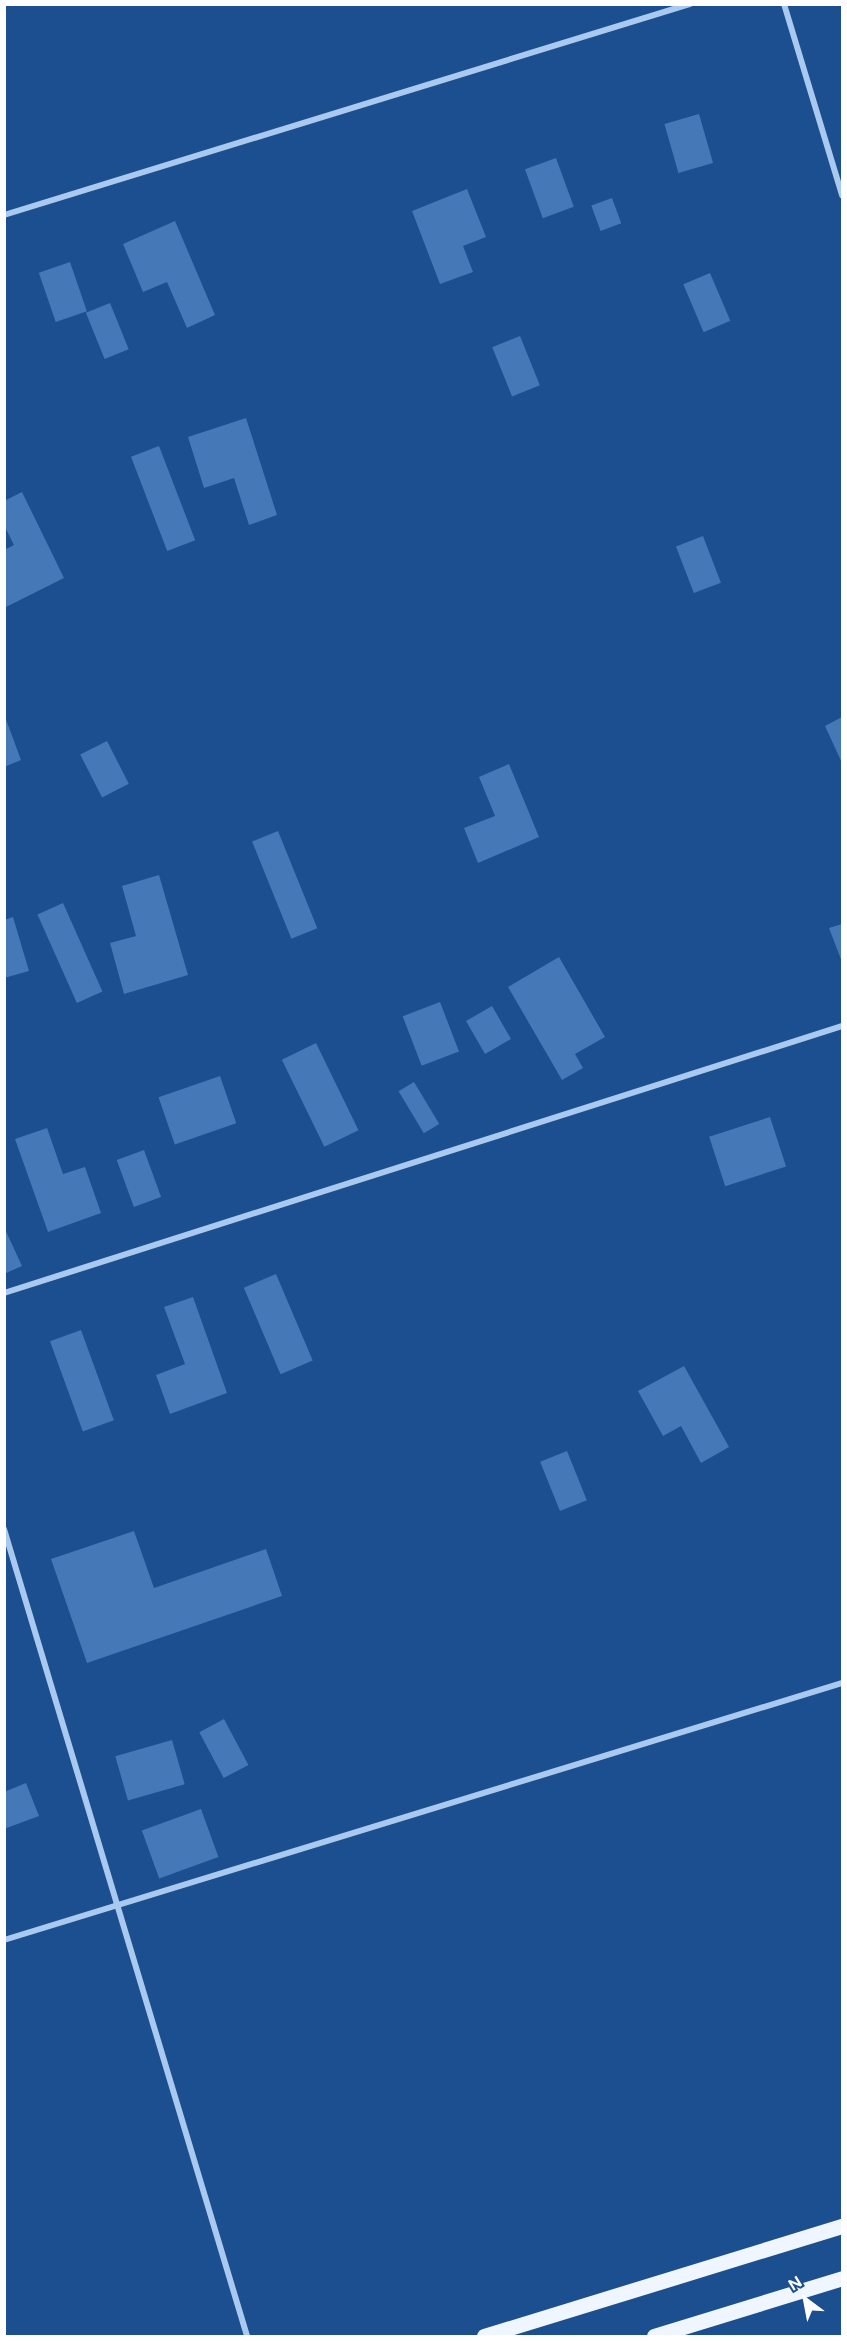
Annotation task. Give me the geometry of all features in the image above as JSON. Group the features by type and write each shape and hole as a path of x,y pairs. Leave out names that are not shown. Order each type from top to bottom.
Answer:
{"main road":[{"path":"484,2337 843,2226"},
{"path":"654,2337 843,2278"}],"street":[{"path":"4,215 690,4"},
{"path":"783,4 843,195"},
{"path":"4,1293 843,1026"},
{"path":"4,1529 248,2337"},
{"path":"4,1940 843,1683"}],"building":[{"path":"699,114 713,163 678,173 664,124"},
{"path":"556,158 574,207 543,218 525,169"},
{"path":"467,189 486,237 463,246 473,272 440,284 412,211"},
{"path":"612,198 621,223 601,231 591,206"},
{"path":"175,221 215,315 187,328 167,282 143,292 123,244"},
{"path":"70,262 87,311 56,322 39,273"},
{"path":"710,273 730,321 704,332 683,284"},
{"path":"110,303 129,349 105,359 86,313"},
{"path":"520,336 540,385 512,396 492,347"},
{"path":"246,418 277,515 249,525 234,478 204,488 188,437"},
{"path":"159,446 195,540 167,551 131,457"},
{"path":"22,492 64,578 6,607 4,550 14,545 4,525 4,501"},
{"path":"703,536 721,583 694,593 676,546"},
{"path":"4,714 21,760 4,767"},
{"path":"842,717 842,763 825,726"},
{"path":"107,741 129,784 102,797 80,755"},
{"path":"509,764 539,837 478,863 464,828 495,816 479,777"},
{"path":"278,831 317,928 291,939 252,841"},
{"path":"159,875 188,975 124,994 110,943 136,936 122,886"},
{"path":"63,903 102,992 77,1003 37,914"},
{"path":"13,917 29,971 4,978 4,920"},
{"path":"842,924 842,962 829,928"},
{"path":"559,957 605,1037 575,1054 583,1068 562,1080 508,987"},
{"path":"440,1002 459,1051 422,1066 403,1016"},
{"path":"492,1006 511,1039 485,1054 466,1021"},
{"path":"316,1043 359,1130 324,1147 282,1060"},
{"path":"220,1076 236,1123 175,1144 159,1097"},
{"path":"414,1082 439,1124 424,1133 399,1091"},
{"path":"770,1117 786,1166 725,1186 709,1137"},
{"path":"47,1128 63,1174 85,1167 101,1213 48,1232 15,1139"},
{"path":"144,1150 161,1197 134,1207 117,1160"},
{"path":"4,1227 22,1266 4,1274"},
{"path":"276,1274 313,1361 281,1374 244,1288"},
{"path":"193,1297 227,1393 170,1414 156,1375 185,1364 164,1307"},
{"path":"81,1330 114,1420 83,1431 50,1341"},
{"path":"684,1366 729,1447 701,1463 681,1426 663,1436 638,1391"},
{"path":"567,1451 587,1500 560,1511 540,1462"},
{"path":"134,1531 154,1588 266,1549 282,1596 87,1663 51,1559"},
{"path":"224,1719 248,1765 224,1778 199,1732"},
{"path":"172,1740 185,1784 128,1800 115,1756"},
{"path":"26,1783 39,1816 4,1829 4,1792"},
{"path":"201,1809 218,1857 159,1878 142,1831"}]}
